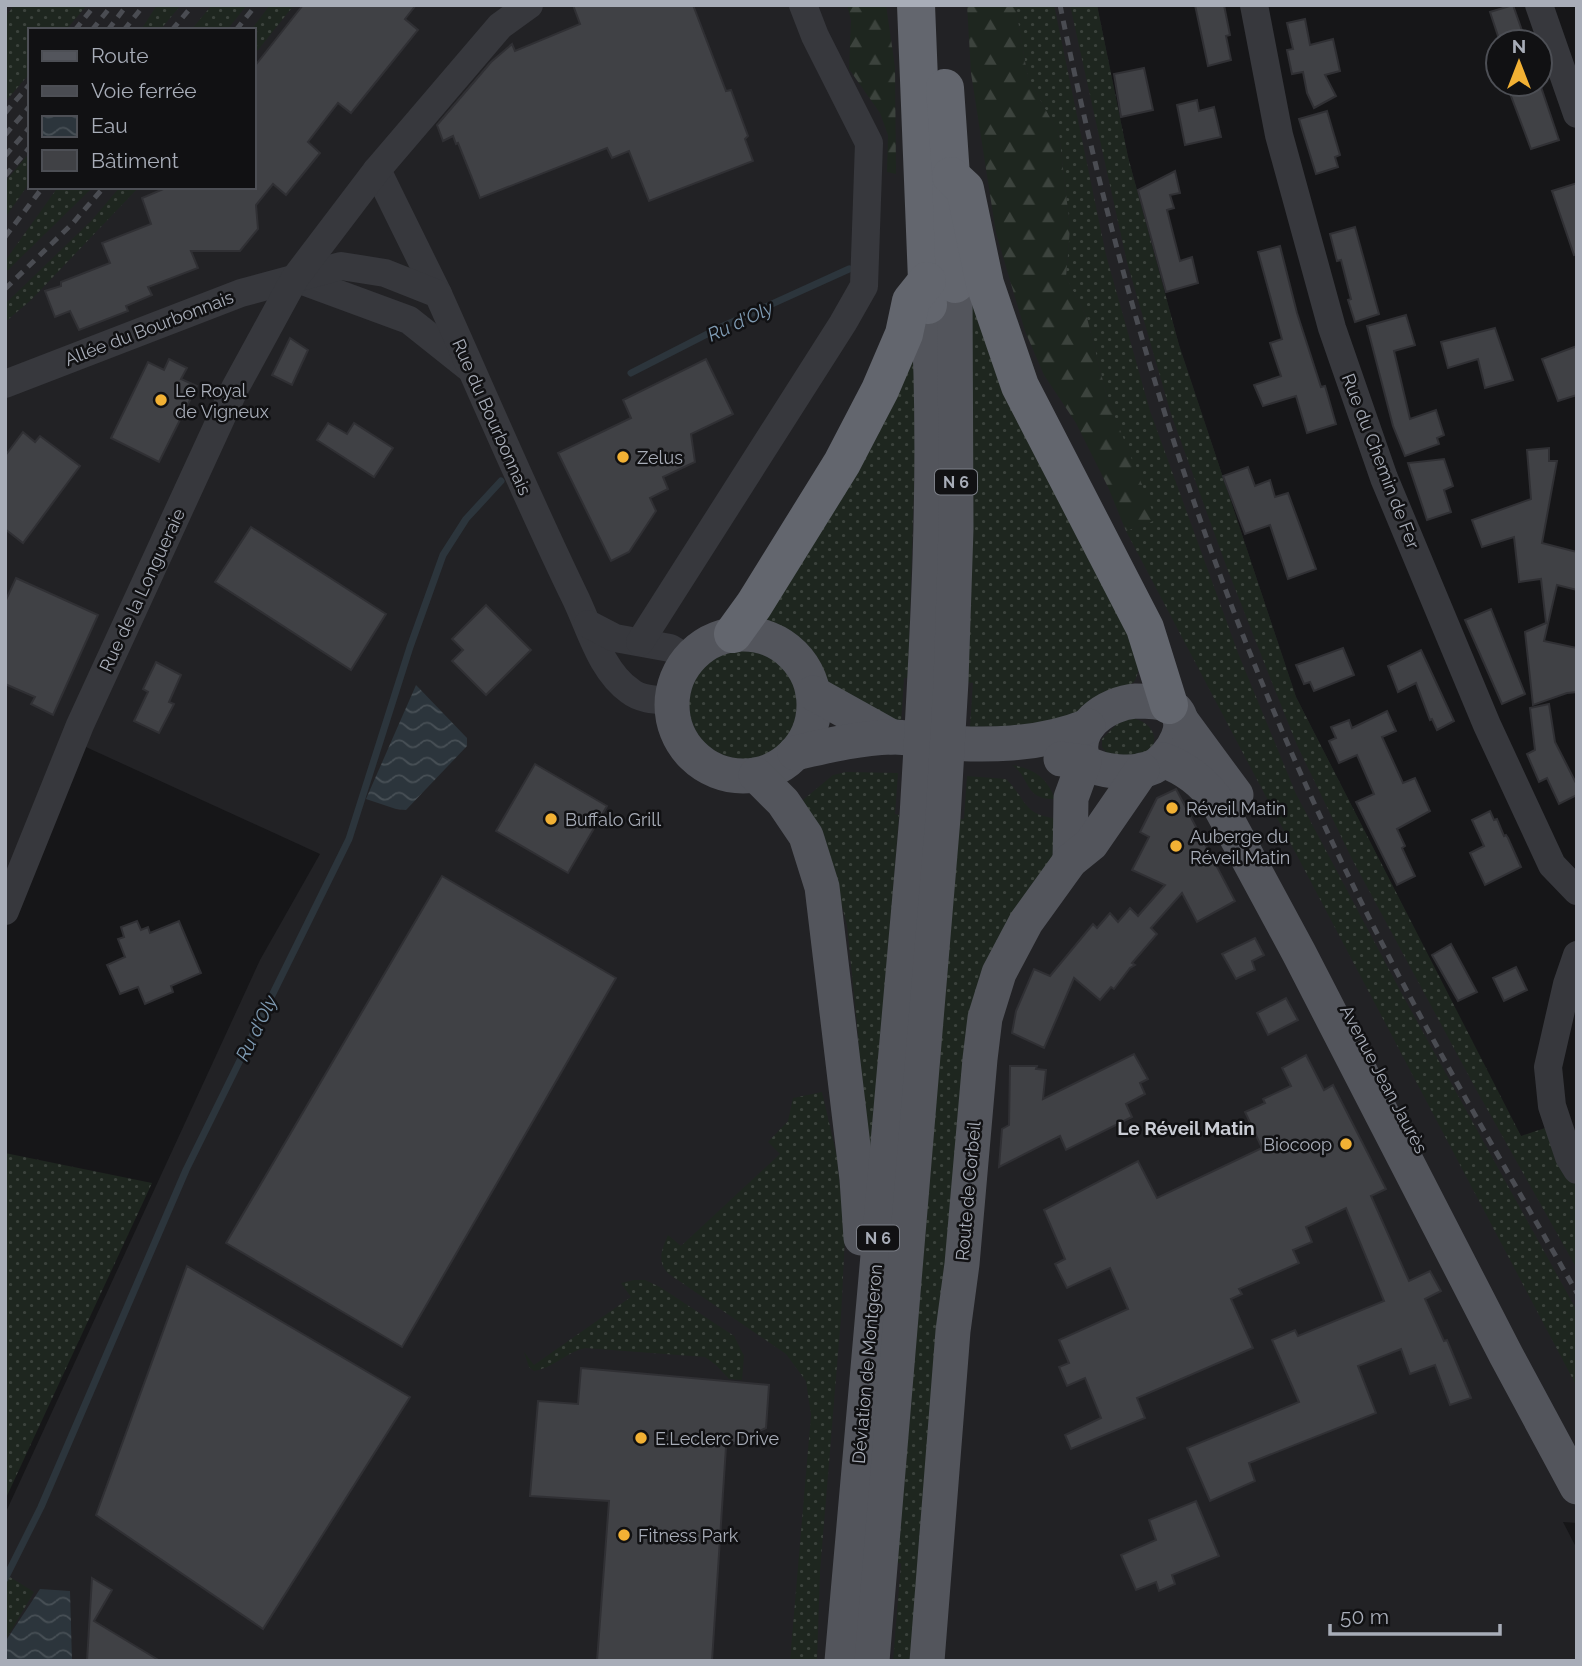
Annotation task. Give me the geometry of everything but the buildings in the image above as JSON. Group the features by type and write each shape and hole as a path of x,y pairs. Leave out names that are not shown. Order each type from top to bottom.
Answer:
{"highway":[{"name":"N 6","path":"916,5 936,290"},
{"name":"N 6","path":"936,290 951,176 942,5"},
{"path":"951,176 965,189 985,284 1020,386 1145,628 1174,712"},
{"path":"733,634 754,605 842,463 880,390 904,334 911,301 936,290"}],"main road":[{"name":"N 6","path":"930,817 938,680 956,529 936,290"},
{"path":"733,634 755,635 785,648 806,672 813,693 814,715 802,745 777,767 756,775 728,774 702,763 688,750 678,734 673,718 671,701 677,679 688,659 701,647 733,634"},
{"path":"813,693 892,737"},
{"path":"795,753 892,737 989,744 1046,740 1088,726 1108,708 1120,702 1152,701 1174,712 1177,742 1172,751 1152,765"},
{"name":"Avenue Jean Jaurès","path":"1174,712 1236,796 1577,1446"},
{"path":"1070,861 1071,798 1084,762 1080,745 1088,726"},
{"path":"989,744 1041,757 1084,762 1101,769 1152,765 1183,768 1207,788 1217,801 1299,953 1506,1355 1577,1486"},
{"path":"1041,757 1065,784 1071,798"},
{"name":"Route de Corbeil","path":"927,1661 953,1331 962,1264 985,1018 1010,948 1046,892 1070,861 1091,844 1152,765"},
{"path":"756,775 783,802 806,836 822,887 857,1179 869,1346"},
{"name":"Déviation de Montgeron","path":"842,1661 869,1346 930,817"},
{"name":"Déviation de Montgeron","path":"872,1661 930,817"}],"street":[{"name":"Rue de la Longueraie","path":"5,911 91,700 235,388 295,278 377,170 500,26 529,5"},
{"path":"640,642 864,286 869,143 815,36 803,5"},
{"name":"Rue du Chemin de Fer","path":"1254,5 1279,135 1332,328 1384,478 1486,726 1552,865 1577,891"},
{"path":"1539,5 1577,114"},
{"name":"Rue du Bourbonnais","path":"377,170 438,293 524,491 598,648 631,693 650,699 671,701"},
{"path":"295,278 341,266 385,273 438,293"},
{"path":"295,278 409,320 472,370"},
{"name":"Allée du Bourbonnais","path":"5,384 241,293 295,278"},
{"path":"588,624 615,638 670,648 688,659"},
{"path":"1577,955 1567,984 1548,1067 1552,1106 1569,1157 1577,1170"}],"shaded area":[{"path":"5,5 1097,5 1128,157 1179,345 1296,697 1515,1126 1577,1228 1577,1523 1563,1522 1577,1549 1577,1661 5,1661 5,1514 260,960 320,854 64,737 5,921"}],"green space":[{"path":"14,5 87,5 68,28 28,28 28,75 5,102 5,18"},
{"path":"157,5 181,5 162,28 142,28"},
{"path":"212,5 247,5 229,28 193,28"},
{"path":"270,5 294,5 256,52 256,28 253,28"},
{"path":"847,5 886,5 895,67 896,174 887,172 888,135 880,113 849,69 851,20"},
{"path":"967,5 1015,5 1028,78 1059,134 1070,228 1066,277 1087,318 1107,397 1156,520 1126,531 1108,487 1076,423 1044,375 1025,331 996,233 971,73"},
{"path":"1015,5 1054,5 1106,255 1150,411 1238,653 1296,794 1403,996 1577,1311 1577,1387 1126,531 1155,520 1107,397 1087,318 1066,277 1070,228 1059,134 1028,78"},
{"path":"1070,5 1097,5 1128,157 1179,345 1296,697 1521,1136 1545,1128 1577,1188 1577,1269 1352,859 1297,745 1227,568 1171,414 1127,262"},
{"path":"28,154 28,185 5,218 5,182"},
{"path":"57,189 91,189 5,273 5,261"},
{"path":"118,189 137,189 31,300 5,322 5,304 92,220"},
{"path":"971,300 1127,616 1137,649 1139,666 1134,682 1066,725 970,727 973,683 968,682"},
{"path":"914,359 915,455 908,678 904,678 901,724 830,686 812,650 793,635 770,623 758,624"},
{"path":"744,649 765,654 783,665 794,683 799,704 794,725 783,743 765,754 744,759 723,754 705,743 694,725 689,704 694,683 705,665 723,654"},
{"path":"1130,718 1139,720 1151,729 1154,734 1152,746 1148,751 1137,755 1107,753 1102,747 1102,739 1117,724"},
{"path":"1012,765 1039,776 1055,799 1038,796"},
{"path":"846,772 898,773 895,814 899,815 870,1183 867,1184 858,1035 847,925 827,849 803,800 833,775"},
{"path":"967,776 1006,779 1032,810 1060,819 1052,859 1003,939 916,1661 893,1661 901,1564 897,1562 959,819 964,819"},
{"path":"822,1092 837,1157 845,1236 841,1317 820,1572 817,1661 790,1661 811,1415 806,1381 786,1354 669,1274 661,1256 668,1235 681,1246 780,1154 768,1142 788,1121 793,1098"},
{"path":"5,1153 152,1183 5,1500"},
{"path":"645,1280 660,1287 734,1336 744,1356 742,1380 729,1379 705,1357 585,1348 541,1369 534,1371 529,1367 524,1352 534,1365 631,1297 621,1283"},
{"path":"5,1574 34,1592 5,1641"}],"water":[{"path":"416,685 467,738 467,746 406,810 396,809 366,799"},
{"path":"40,1589 70,1591 72,1661 5,1661 5,1642"}],"waterway":[{"name":"Ru d'Oly","path":"631,373 719,328 849,269"},
{"name":"Ru d'Oly","path":"5,1579 41,1507 186,1170 349,839 410,647 443,555 466,519 501,481"}],"railway":[{"path":"77,28 95,5"},
{"path":"94,28 112,5"},
{"path":"110,28 127,5"},
{"path":"126,28 144,5"},
{"path":"174,28 193,5"},
{"path":"238,28 256,5"},
{"path":"1060,5 1112,230 1143,340 1176,449 1254,664 1299,770 1374,928 1459,1086 1577,1293"},
{"path":"5,113 28,86"},
{"path":"5,135 28,108"},
{"path":"5,156 28,129"},
{"path":"5,176 28,149"},
{"path":"5,237 41,189"},
{"path":"5,289 73,223 102,189"}],"place":[{"name":"Le Royal de Vigneux","path":"161,400"},
{"name":"Zelus","path":"623,457"},
{"name":"Réveil Matin","path":"1172,808"},
{"name":"Buffalo Grill","path":"551,819"},
{"name":"Auberge du Réveil Matin","path":"1176,846"},
{"name":"Biocoop","path":"1346,1144"},
{"name":"E.Leclerc Drive","path":"641,1438"},
{"name":"Fitness Park","path":"624,1535"}],"district":[{"name":"Le Réveil Matin","path":"1186,1128"}]}
